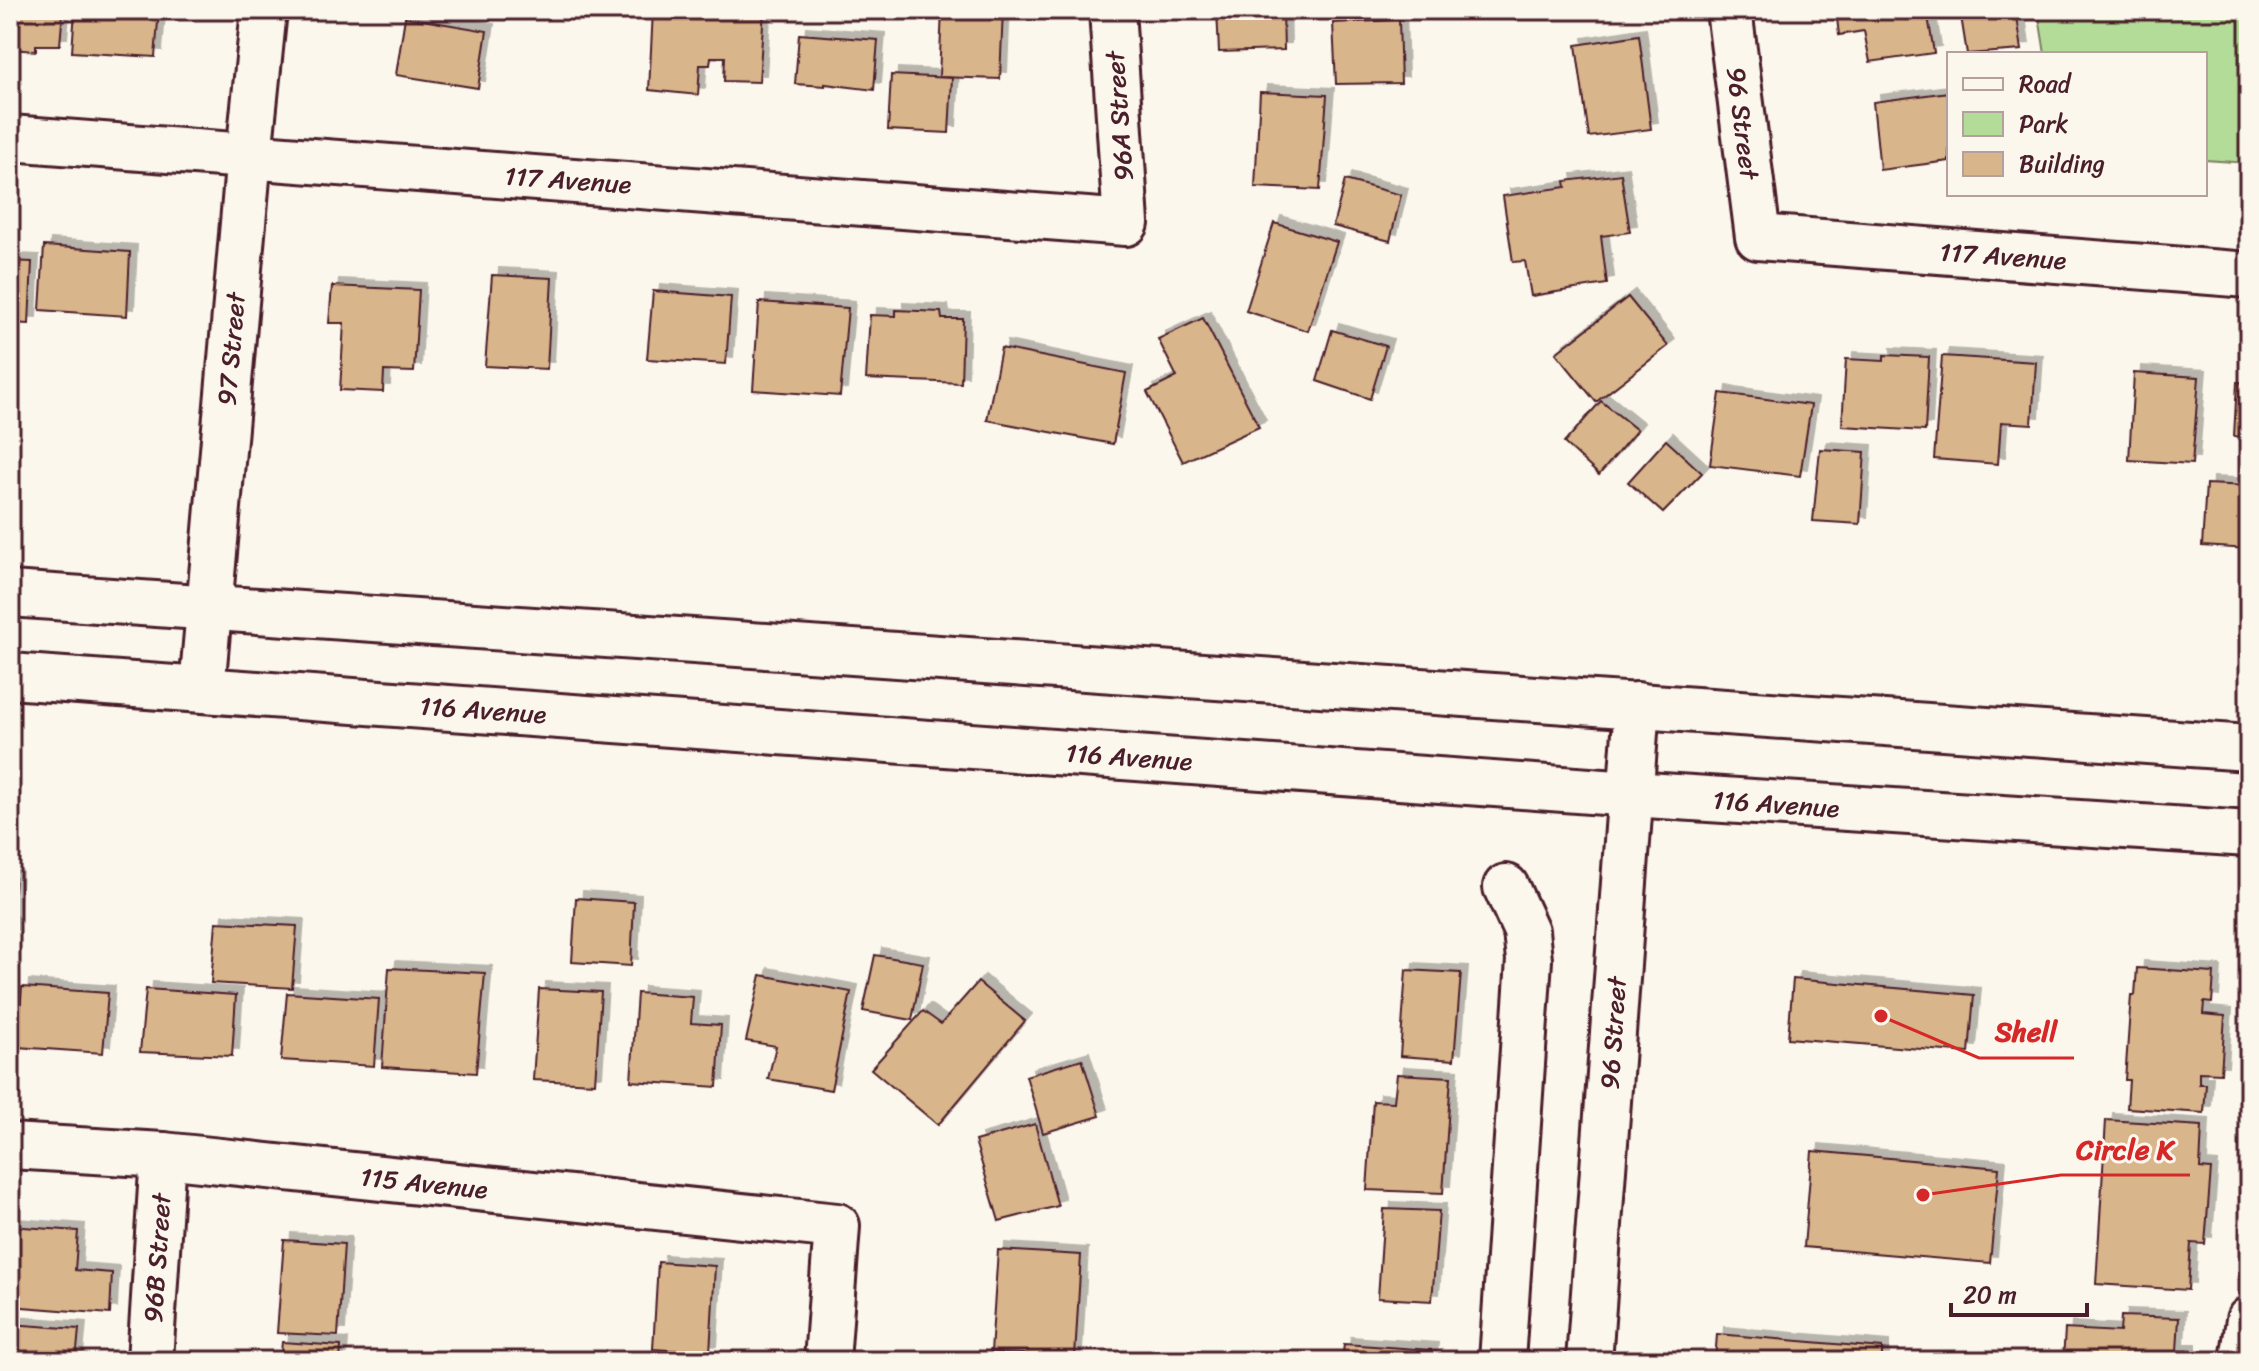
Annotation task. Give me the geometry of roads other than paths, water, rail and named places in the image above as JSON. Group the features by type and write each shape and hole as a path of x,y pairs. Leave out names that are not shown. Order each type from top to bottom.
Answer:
{"street":[{"name":"97 Street","path":"202,689 264,10"},
{"name":"96A Street","path":"1112,10 1126,223"},
{"name":"96 Street","path":"1729,10 1758,237"},
{"name":"117 Avenue","path":"10,138 1126,223"},
{"name":"117 Avenue","path":"1758,237 2249,275"},
{"path":"10,594 2249,748"},
{"name":"116 Avenue","path":"10,676 1631,794 2249,834"},
{"name":"96 Street","path":"1589,1361 1637,705"},
{"path":"1502,1361 1529,960 1526,931 1506,887"},
{"name":"115 Avenue","path":"10,1146 163,1155 837,1226 827,1361"},
{"name":"96B Street","path":"150,1361 163,1155"},
{"path":"2243,1361 2249,1320"}],"place":[{"name":"Shell","path":"1881,1016"},
{"name":"Circle K","path":"1923,1195"}]}
